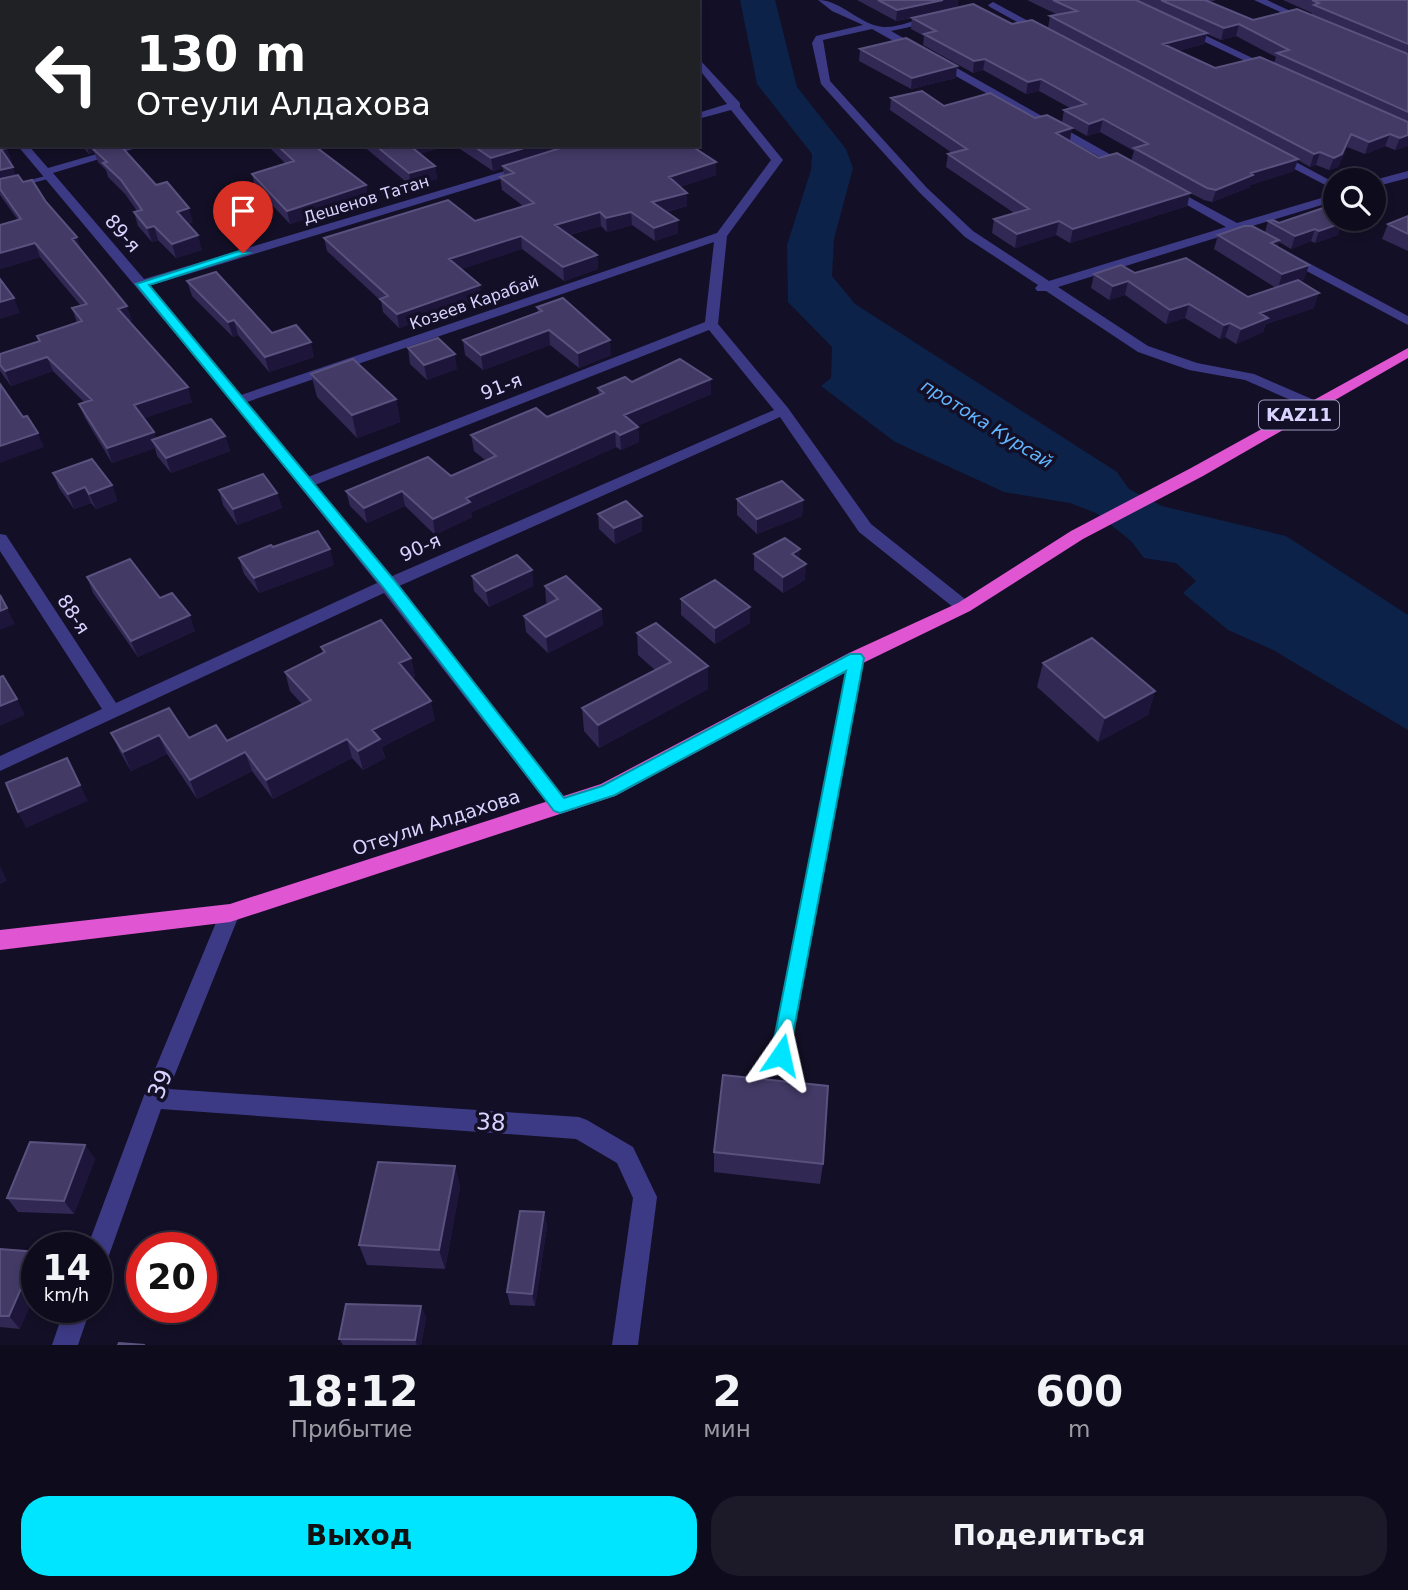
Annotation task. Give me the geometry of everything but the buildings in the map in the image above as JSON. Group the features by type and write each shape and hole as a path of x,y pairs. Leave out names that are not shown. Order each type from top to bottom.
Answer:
{"highway":[{"name":"KAZ11","path":"1316,406 1408,352"},
{"name":"Отеули Алдахова","path":"0,940 230,913 608,790 856,658 964,607 1077,535 1316,406"}],"street":[{"path":"823,0 1141,175"},
{"path":"1259,0 1321,27"},
{"path":"980,8 999,3 1054,38"},
{"path":"944,17 819,38 817,43 825,82 923,190 969,234 1040,288 1143,349 1194,367 1249,377 1316,406"},
{"path":"1171,23 1283,75"},
{"path":"700,63 736,105 777,160 721,236 711,324 783,411 865,528 964,607"},
{"path":"700,115 736,105"},
{"name":"89-я","path":"24,147 142,284 389,584 560,806"},
{"path":"47,174 135,147"},
{"path":"1262,148 1323,181"},
{"name":"Дешенов Татан","path":"142,284 534,165"},
{"path":"1386,180 1408,174"},
{"path":"1153,182 1408,321"},
{"path":"1040,288 1323,201"},
{"name":"Козеев Карабай","path":"237,401 721,236"},
{"name":"91-я","path":"304,484 711,324"},
{"name":"90-я","path":"0,764 389,584 783,411"},
{"name":"88-я","path":"0,538 113,712"},
{"name":"39","path":"105,1232 154,1098 230,913"},
{"name":"38","path":"154,1098 579,1128 625,1155 645,1198 625,1345"},
{"path":"65,1345 73,1323"}],"lane":[{"path":"0,190 47,174"},
{"path":"781,1055 856,658"}],"water":[{"name":"протока Курсай","path":"740,0 775,0 797,87 846,149 853,168 834,239 832,276 855,304 1117,472 1129,489 1162,506 1286,536 1408,615 1408,730 1273,650 1228,630 1183,593 1196,581 1176,563 1144,558 1131,541 1096,513 1070,503 1004,492 895,442 821,386 831,378 832,347 788,302 787,245 811,170 812,154 757,84"}],"route":[{"path":"243,253 142,284 389,584 560,806 608,790 856,658 781,1055"}]}
